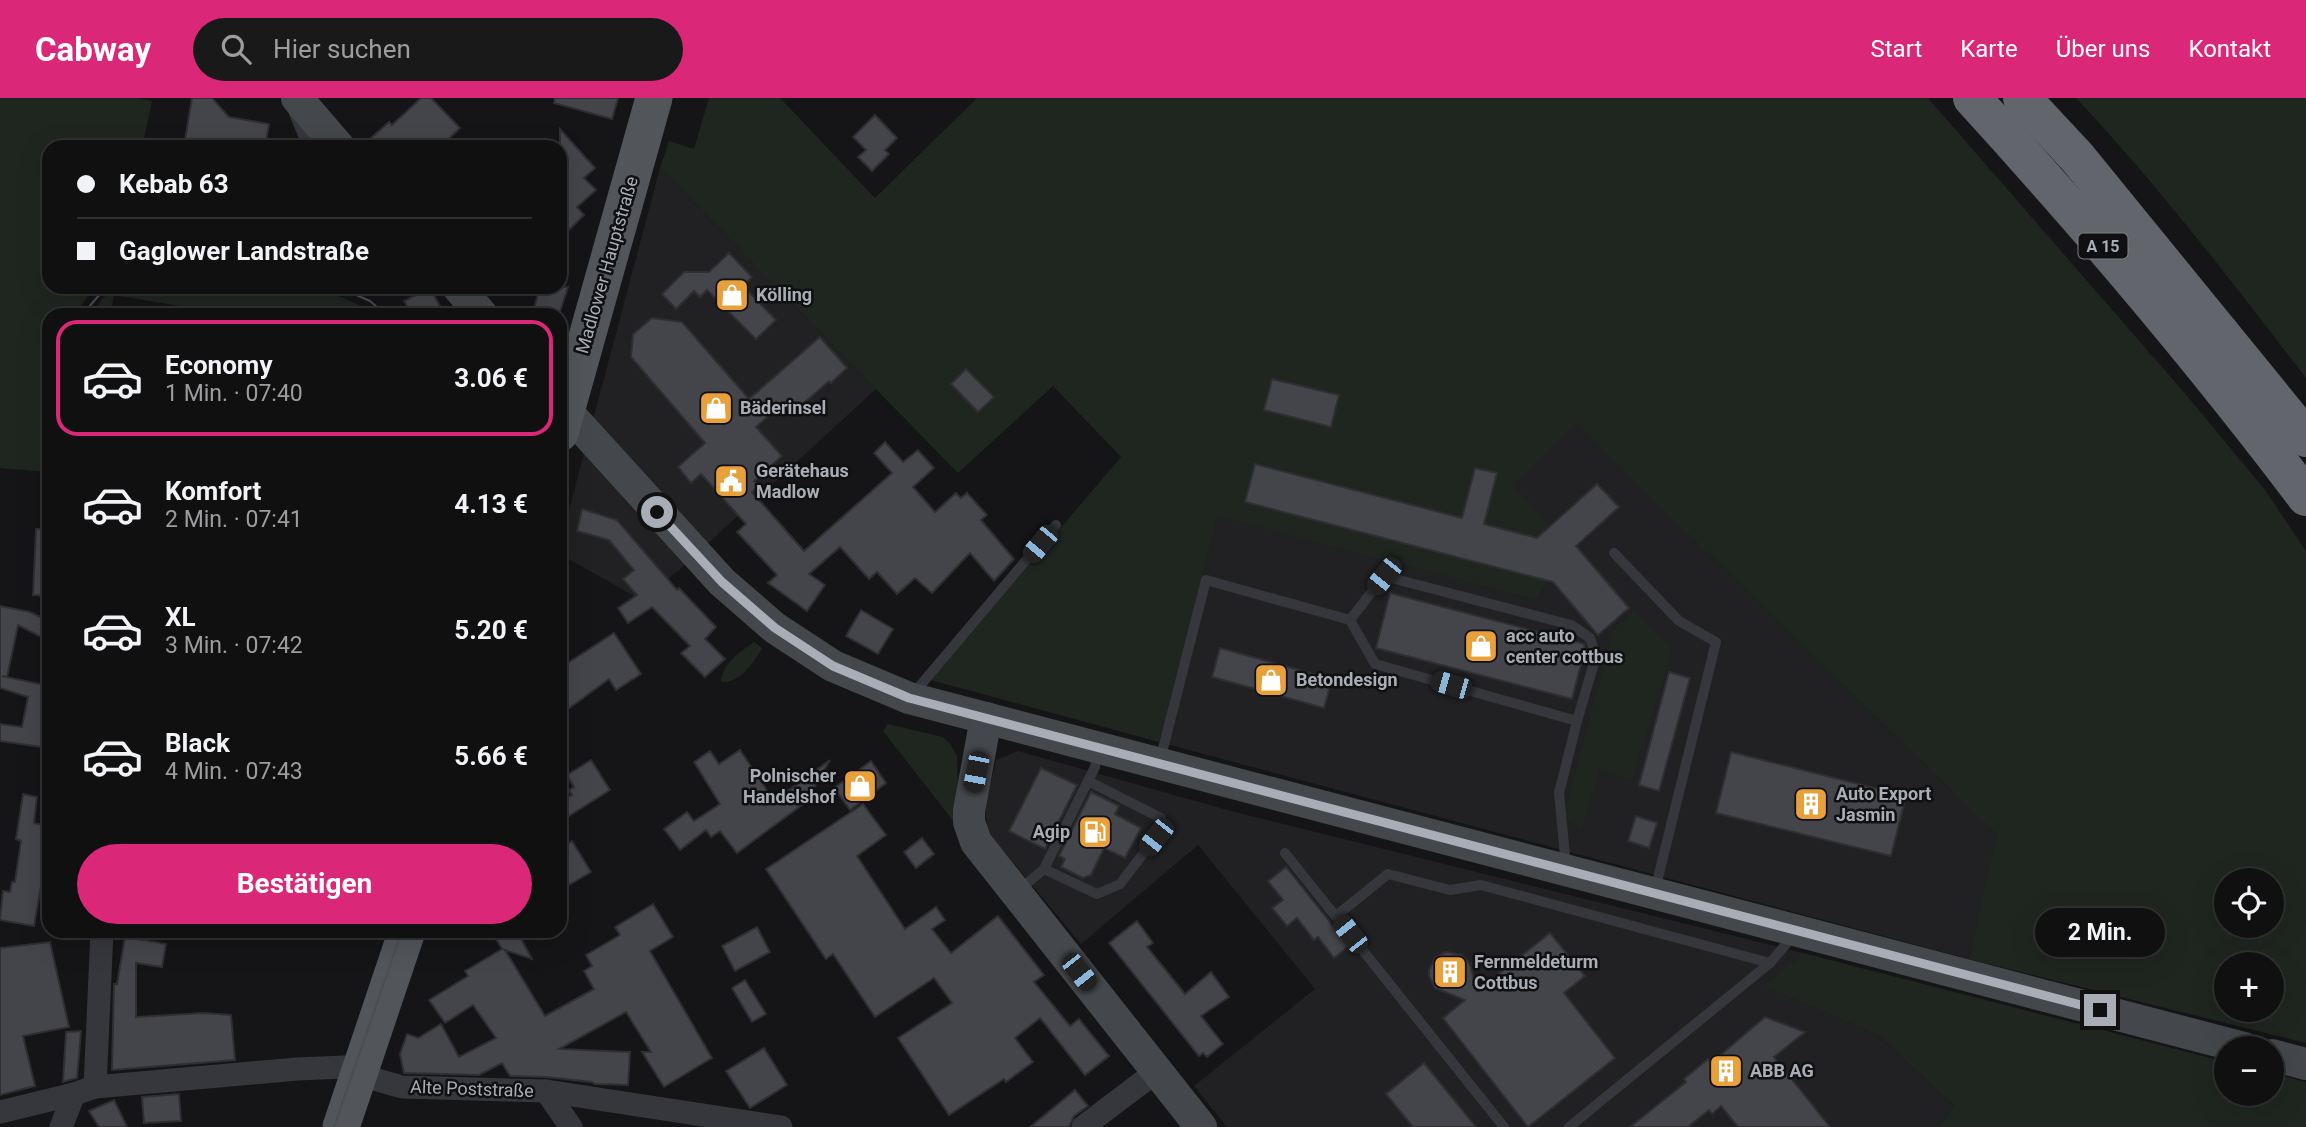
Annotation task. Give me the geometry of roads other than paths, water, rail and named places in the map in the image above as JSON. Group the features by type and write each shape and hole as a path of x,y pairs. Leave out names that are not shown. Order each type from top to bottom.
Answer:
{"highway":[{"name":"A 15","path":"1972,98 2062,196 2230,397 2306,497"},
{"name":"A 15","path":"2022,98 2077,157 2306,438"}],"main road":[{"path":"296,98 333,140"},
{"name":"Madlower Hauptstraße","path":"567,399 654,98"},
{"path":"464,294 476,308"},
{"path":"567,421 722,582 775,628 833,666 909,698 2214,1040"},
{"path":"986,718 969,811 969,822 976,842 1201,1127"},
{"path":"341,1127 405,938"},
{"path":"2284,1058 2306,1064"}],"street":[{"path":"296,98 313,140"},
{"path":"61,1127 84,1091 101,938"},
{"name":"Alte Poststraße","path":"0,1112 84,1091 297,1069 345,1067 360,1075 402,1087 546,1091 781,1127"},
{"path":"1083,1127 1157,1071"},
{"path":"546,1091 571,1127"}],"lane":[{"path":"909,698 1056,525"},
{"path":"1614,553 1679,621 1716,642 1654,893"},
{"path":"1349,620 1384,576 1571,625 1590,638 1596,656 1559,793 1566,869"},
{"path":"1159,763 1206,580 1349,620 1374,664 1577,721"},
{"path":"1016,893 1044,869 1095,767 1099,747"},
{"path":"1044,869 1097,894 1119,884 1156,837 1161,818 1088,781"},
{"path":"1285,853 1504,1127"},
{"path":"1336,916 1388,873 1450,890 1481,885 1770,963"},
{"path":"1569,1127 1770,963 1787,943 1791,929"}],"tram line":[{"path":"88,308 100,294"},
{"path":"354,294 378,308"},
{"path":"334,1127 400,938"}],"place":[{"name":"Kölling","path":"732,295"},
{"name":"Bäderinsel","path":"716,408"},
{"name":"Gerätehaus Madlow","path":"731,481"},
{"name":"acc auto center cottbus","path":"1481,646"},
{"name":"Betondesign","path":"1271,680"},
{"name":"Polnischer Handelshof","path":"860,786"},
{"name":"Auto Export Jasmin","path":"1811,804"},
{"name":"Agip","path":"1095,832"},
{"name":"Fernmeldeturm Cottbus","path":"1450,972"},
{"name":"ABB AG","path":"1726,1071"}]}
